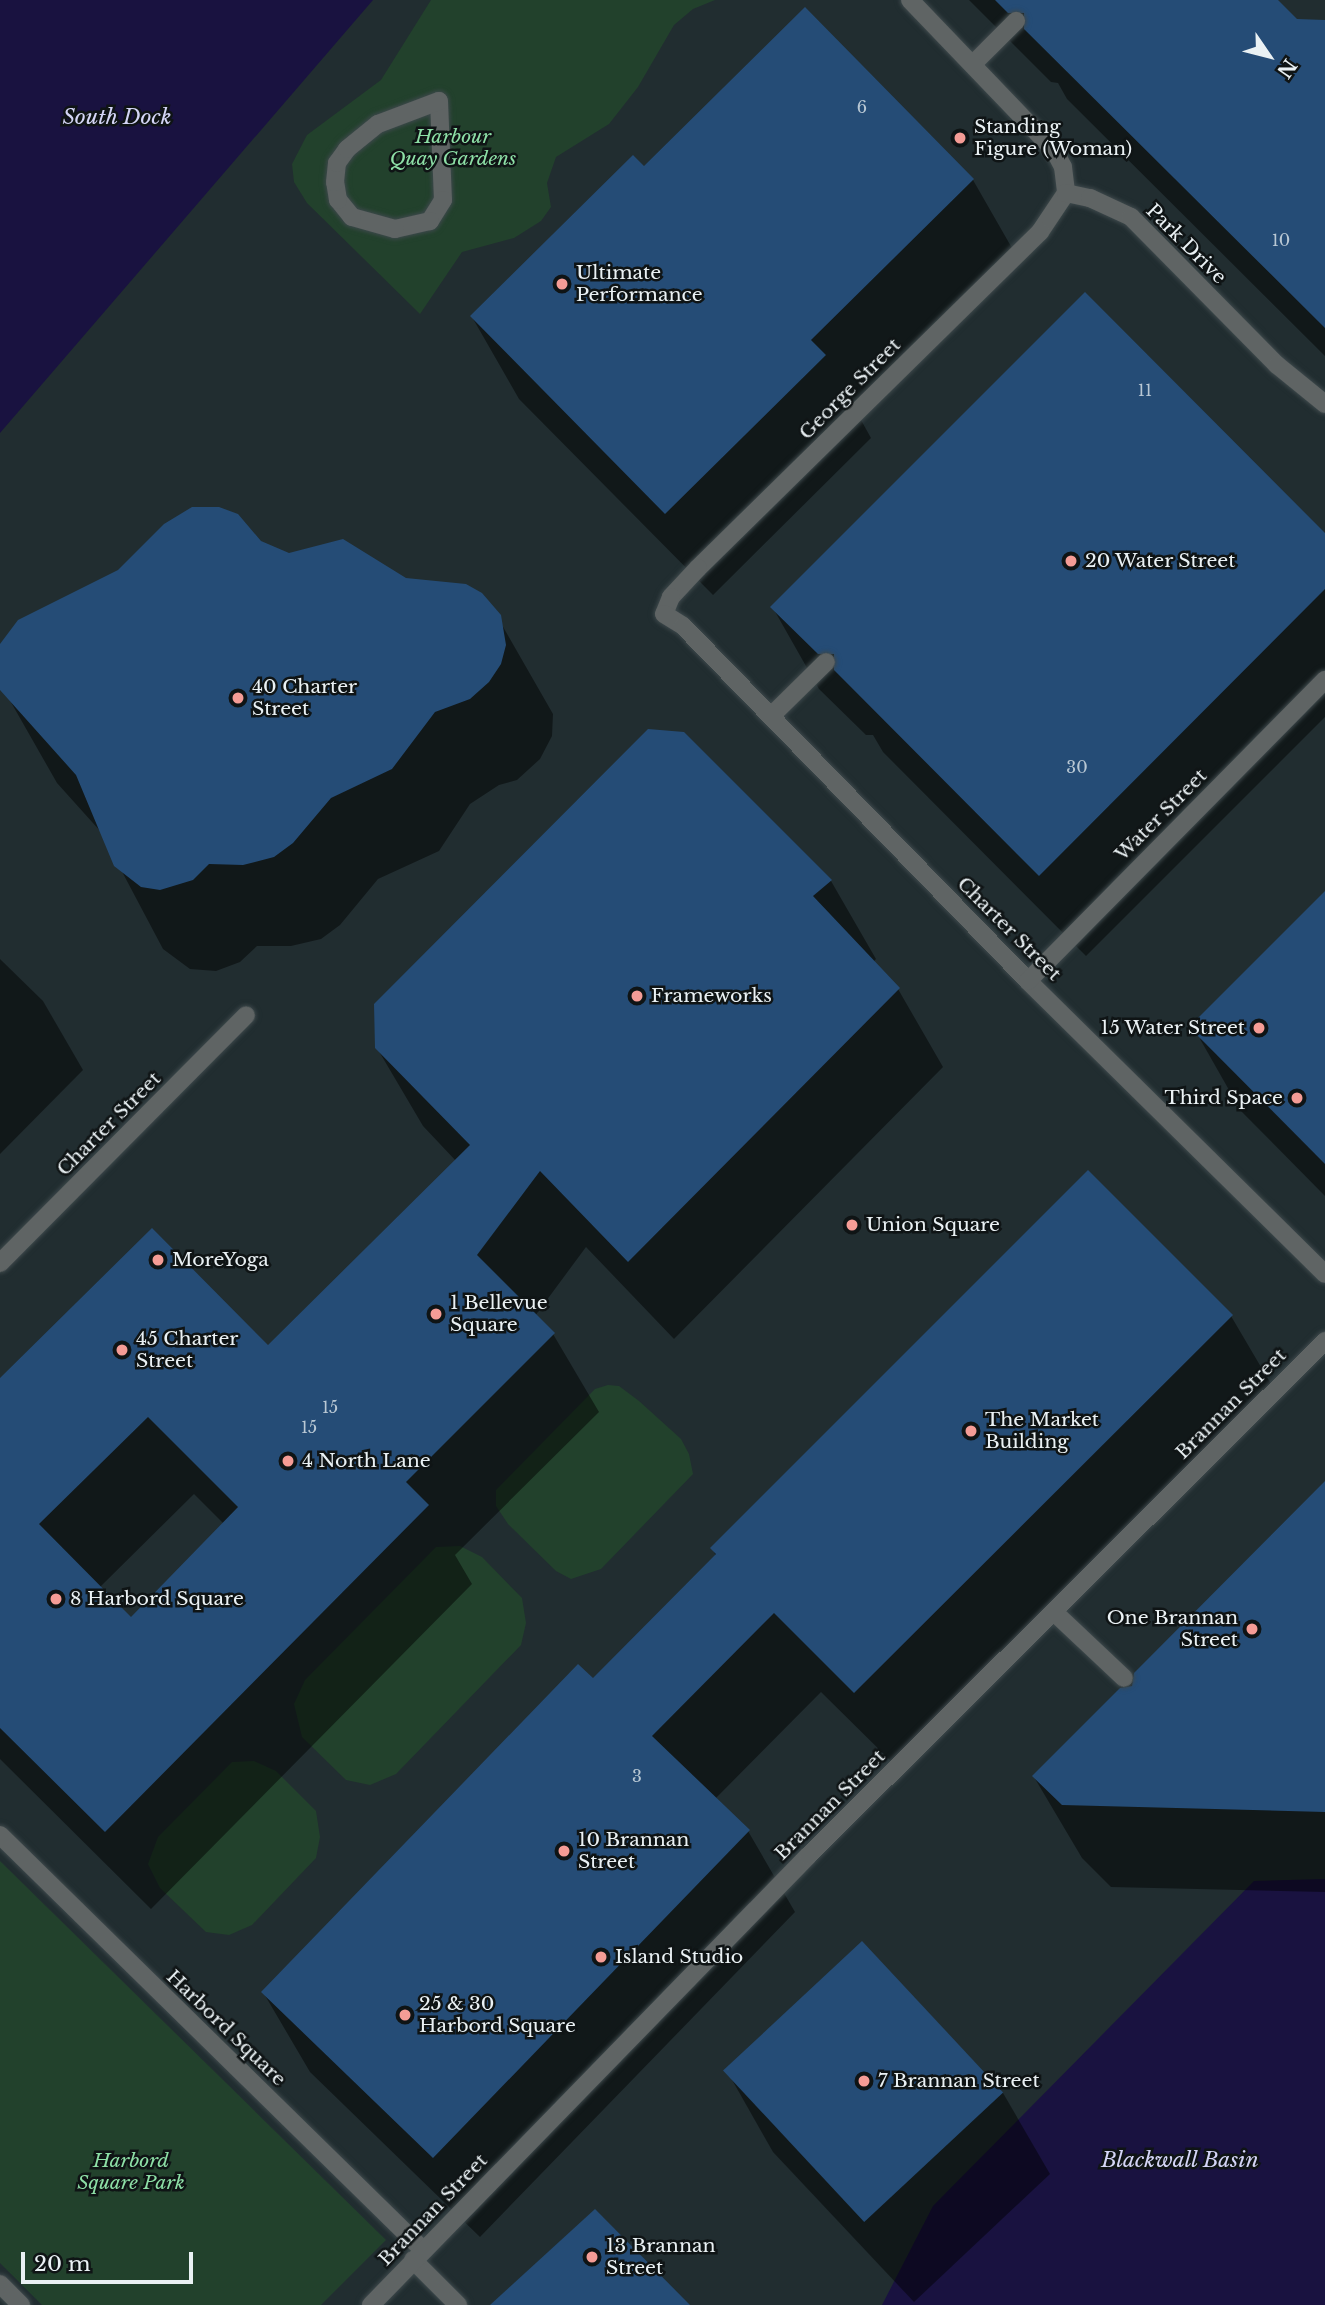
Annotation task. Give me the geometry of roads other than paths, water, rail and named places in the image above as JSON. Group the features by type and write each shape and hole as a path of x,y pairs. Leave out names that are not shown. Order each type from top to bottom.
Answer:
{"street":[{"path":"910,0 1054,150 1063,167 1066,193"},
{"path":"973,64 1016,20"},
{"path":"439,101 444,189 443,200 430,221 395,229 374,227 352,217 338,200 335,182 337,163 347,149 378,124 439,101"},
{"name":"Park Drive","path":"1066,193 1090,198 1131,217 1277,365 1325,404"},
{"name":"George Street","path":"664,614 671,597 698,568 1040,232 1066,193"},
{"name":"Charter Street","path":"664,614 684,626 1028,981 1325,1274"},
{"path":"771,716 826,662"},
{"name":"Water Street","path":"1028,981 1325,680"},
{"name":"Charter Street","path":"0,1263 246,1015"},
{"name":"Brannan Street","path":"371,2305 1325,1341"},
{"path":"1054,1612 1124,1678"},
{"name":"Harbord Square","path":"0,1835 418,2255 458,2305"},
{"path":"0,2284 21,2305"}],"water":[{"name":"South Dock","path":"0,0 373,0 0,433"},
{"name":"Blackwall Basin","path":"1325,1879 1325,2305 882,2305 933,2206 1254,1881"}],"place":[{"name":"Standing Figure (Woman)","path":"960,138"},
{"name":"Ultimate Performance","path":"562,284"},
{"name":"20 Water Street","path":"1071,561"},
{"name":"40 Charter Street","path":"238,698"},
{"name":"Frameworks","path":"637,996"},
{"name":"15 Water Street","path":"1259,1028"},
{"name":"Third Space","path":"1297,1098"},
{"name":"Union Square","path":"852,1225"},
{"name":"MoreYoga","path":"158,1260"},
{"name":"1 Bellevue Square","path":"436,1314"},
{"name":"45 Charter Street","path":"122,1350"},
{"name":"The Market Building","path":"971,1431"},
{"name":"4 North Lane","path":"288,1461"},
{"name":"8 Harbord Square","path":"56,1599"},
{"name":"One Brannan Street","path":"1252,1629"},
{"name":"10 Brannan Street","path":"564,1851"},
{"name":"Island Studio","path":"601,1957"},
{"name":"25 & 30 Harbord Square","path":"405,2015"},
{"name":"7 Brannan Street","path":"864,2081"},
{"name":"13 Brannan Street","path":"592,2257"}],"park label":[{"name":"Harbour Quay Gardens","path":"453,148"},
{"name":"Harbord Square Park","path":"131,2172"}]}
